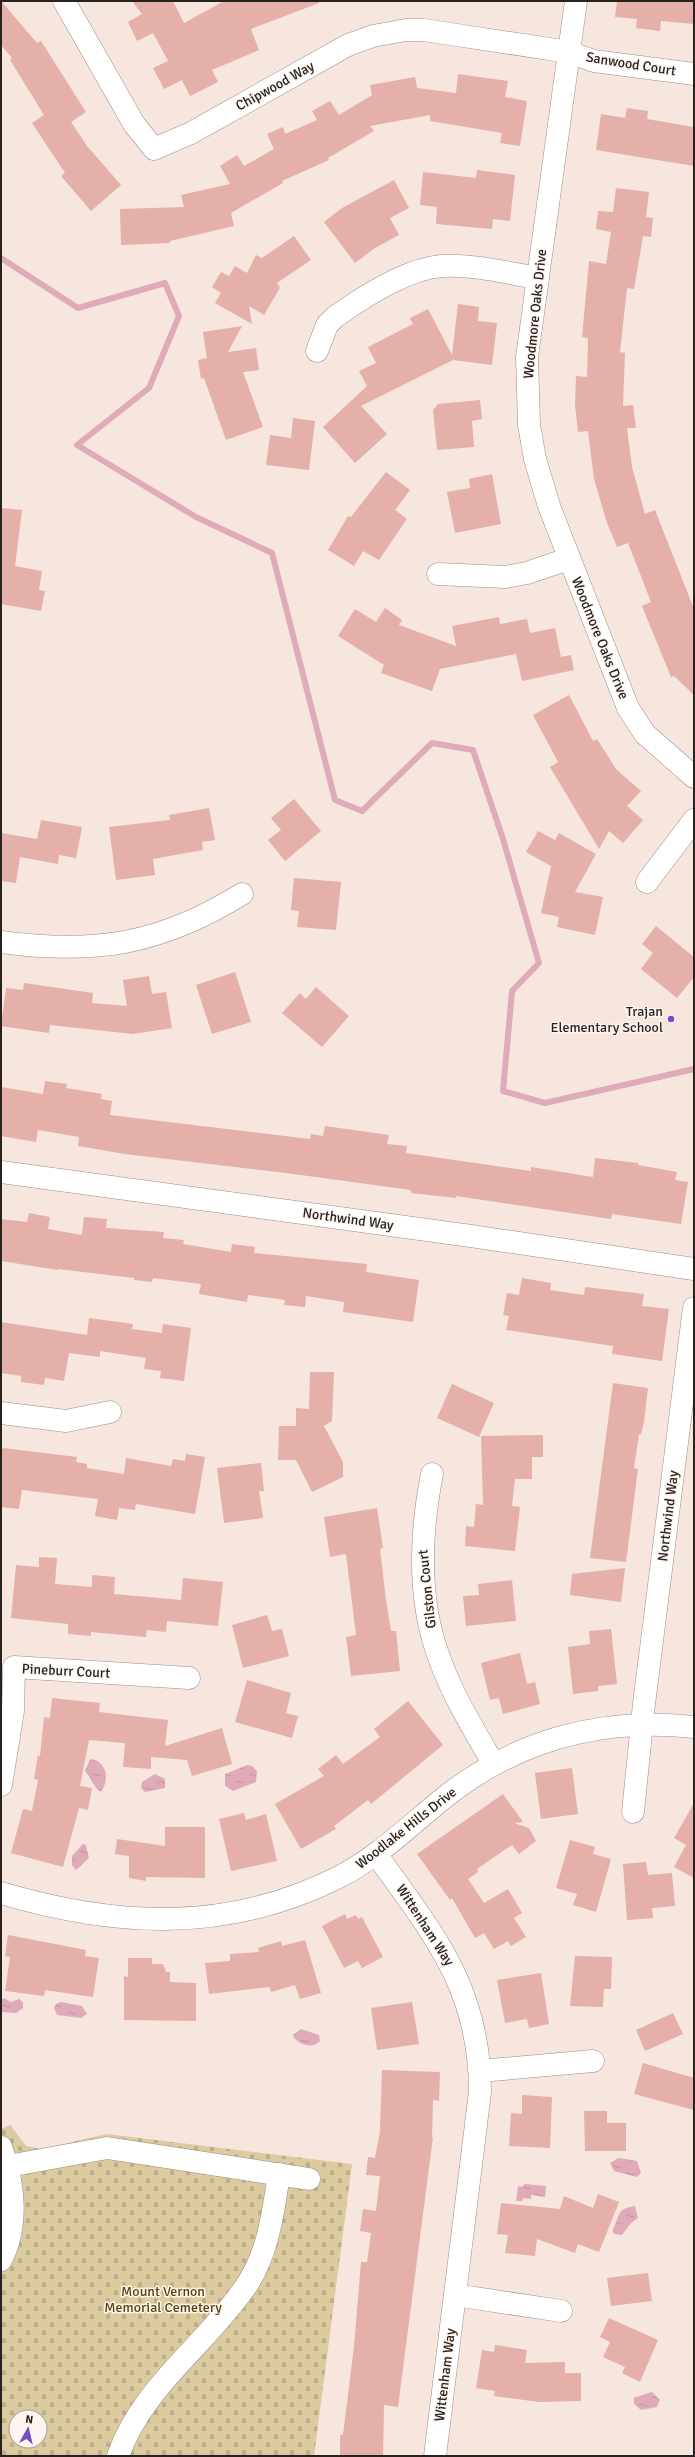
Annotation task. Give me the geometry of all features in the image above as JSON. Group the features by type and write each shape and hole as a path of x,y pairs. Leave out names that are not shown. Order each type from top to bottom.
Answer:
{"street":[{"name":"Chipwood Way","path":"64,1 134,124 154,149 191,133 348,45 373,36 406,30 424,30 569,52"},
{"name":"Woodmore Oaks Drive","path":"576,1 527,356 529,425 535,459 549,506 568,559 628,708 645,734 694,778"},
{"name":"Sanwood Court","path":"569,52 594,61 694,74"},
{"path":"317,351 327,325 335,317 413,272 434,267 455,266 538,278"},
{"path":"438,574 505,577 527,573 568,559"},
{"path":"647,882 694,820"},
{"path":"1,942 45,948 82,948 120,944 161,934 196,920 242,894"},
{"name":"Northwind Way","path":"1,1172 463,1235 694,1269"},
{"name":"Northwind Way","path":"642,1724 694,1308"},
{"path":"1,1413 66,1421 110,1412"},
{"name":"Gilston Court","path":"432,1474 424,1514 422,1552 429,1625 439,1660 451,1688 493,1763"},
{"name":"Pineburr Court","path":"1,1785 13,1711 14,1667 189,1678"},
{"path":"633,1812 642,1724"},
{"name":"Woodlake Hills Drive","path":"1,1894 41,1905 105,1916 144,1920 189,1920 234,1914 296,1896 338,1878 376,1854 445,1797 493,1763 526,1748 563,1736 591,1730 642,1724 694,1727"},
{"name":"Wittenham Way","path":"376,1854 438,1942 455,1972 470,2013 476,2035 480,2070 480,2092 435,2456"},
{"path":"480,2070 593,2061"},
{"path":"1,2260 12,2232 12,2191 4,2157 107,2148 309,2179"},
{"path":"118,2456 126,2433 154,2393 244,2289 263,2252 270,2226 279,2174"},
{"path":"455,2295 561,2311"}],"green space":[{"name":"Mount Vernon Memorial Cemetery","path":"10,2125 26,2146 41,2149 107,2134 352,2164 314,2456 1,2456 1,2129"}],"water":[{"path":"90,1759 96,1760 100,1763 105,1771 105,1782 101,1792 96,1788 85,1771"},
{"path":"247,1765 252,1766 257,1771 256,1782 233,1791 225,1786 225,1774"},
{"path":"155,1774 165,1779 165,1788 145,1792 141,1788 142,1782"},
{"path":"83,1844 86,1845 89,1858 76,1870 72,1865 72,1856"},
{"path":"4,1998 11,2002 19,1999 23,2002 23,2008 16,2013 1,2012 1,2000"},
{"path":"61,2002 82,2006 87,2014 81,2018 57,2015 54,2008 56,2004"},
{"path":"301,2029 319,2035 320,2041 314,2045 300,2043 294,2038 293,2035"},
{"path":"618,2158 637,2161 641,2173 637,2177 614,2171 610,2163"},
{"path":"524,2184 546,2186 545,2197 531,2195 531,2199 523,2198 523,2201 516,2201 518,2186 523,2187"},
{"path":"635,2206 638,2218 631,2223 622,2235 614,2234 613,2229 620,2212"},
{"path":"652,2392 660,2400 657,2407 641,2410 634,2404 634,2398"}],"building":[{"path":"1,1 37,43 41,41 86,112 71,122 87,146 121,185 91,211 61,176 65,173 32,123 44,115 10,60 12,58 1,45"},
{"path":"132,1 173,1 184,23 224,1 319,1 319,3 251,29 259,50 212,70 218,82 190,96 182,80 164,89 153,68 168,61 153,33 137,41 128,22 142,14"},
{"path":"617,1 694,1 694,24 661,21 660,31 636,28 637,19 615,17"},
{"path":"458,74 508,81 505,97 527,101 520,146 500,143 502,133 430,121 430,115 370,126 374,131 328,158 329,160 282,181 283,183 231,213 234,226 170,241 170,243 121,245 120,209 184,207 181,195 230,184 220,166 237,155 244,166 274,149 267,134 283,127 285,134 317,120 312,111 330,101 339,115 372,95 370,85 415,77 417,88 456,93"},
{"path":"627,108 648,111 647,119 694,127 694,166 596,150 601,114 625,118"},
{"path":"477,170 515,175 510,221 493,219 492,229 436,224 437,207 420,205 423,172 476,178"},
{"path":"394,180 409,208 390,218 399,235 375,248 355,263 324,222 342,208"},
{"path":"616,188 649,192 646,217 653,218 651,237 643,236 634,289 627,288 620,352 625,353 623,406 633,405 636,428 627,428 632,467 645,514 655,510 694,609 694,695 674,676 671,677 642,606 651,602 628,543 617,547 607,523 594,479 588,431 578,432 575,405 576,376 587,377 588,338 582,337 589,261 606,264 611,232 596,229 598,211 613,212"},
{"path":"294,236 311,260 277,283 280,288 264,315 249,306 252,324 215,303 221,293 212,287 221,272 229,276 235,266 247,273 256,255 262,258"},
{"path":"458,304 479,307 478,321 497,323 492,365 453,360 361,406 387,434 355,463 323,427 367,386 359,371 376,363 368,347 413,324 410,318 428,309 452,355"},
{"path":"242,326 228,352 256,348 259,370 243,372 263,427 226,440 204,378 201,379 198,360 207,358 203,332"},
{"path":"480,400 482,419 472,421 474,447 437,450 433,410 438,404"},
{"path":"293,418 315,421 309,470 266,465 270,435 291,438"},
{"path":"386,472 410,490 395,510 407,519 379,560 363,551 354,566 328,550 348,516 351,517"},
{"path":"492,474 501,524 455,533 447,492 470,488 469,479"},
{"path":"1,508 22,510 15,566 42,571 39,590 45,591 41,611 1,604"},
{"path":"385,608 402,620 399,625 456,646 452,626 499,617 500,624 527,619 530,633 555,628 561,657 571,655 574,670 522,681 516,654 440,669 432,691 381,673 384,665 338,636 355,609 376,622"},
{"path":"569,695 593,741 597,739 616,769 641,791 627,806 643,820 623,843 609,831 599,849 550,767 558,762 533,715"},
{"path":"294,799 321,831 285,861 268,840 281,830 271,818"},
{"path":"209,808 215,840 202,842 203,850 153,859 155,875 116,880 109,827 170,820 169,815"},
{"path":"41,820 82,827 76,858 59,855 58,864 20,857 16,883 1,881 1,833 37,839"},
{"path":"538,831 555,840 559,833 596,854 575,892 603,897 595,935 557,927 559,917 541,913 551,866 526,852"},
{"path":"294,878 341,882 336,930 297,927 299,911 291,910"},
{"path":"656,926 694,957 694,977 677,998 641,969 653,953 642,944"},
{"path":"235,972 251,1022 212,1034 196,985"},
{"path":"149,976 152,994 166,992 172,1028 133,1034 50,1025 49,1033 1,1026 6,988 23,990 24,983 93,993 92,1003 127,1006 123,980"},
{"path":"316,987 349,1016 322,1047 282,1013 300,993 306,999"},
{"path":"45,1081 67,1084 66,1088 102,1094 101,1099 112,1101 110,1115 310,1139 311,1134 323,1136 325,1126 389,1135 387,1144 407,1146 406,1153 531,1171 531,1167 593,1177 595,1158 638,1163 638,1165 677,1172 675,1180 688,1182 681,1224 612,1214 611,1219 456,1196 456,1198 411,1193 411,1190 286,1173 125,1154 78,1146 79,1137 38,1130 36,1142 1,1136 1,1087 43,1094"},
{"path":"29,1213 50,1217 48,1229 82,1235 84,1217 107,1219 106,1228 164,1232 163,1238 184,1240 183,1244 231,1252 232,1244 255,1247 254,1253 367,1264 366,1272 419,1280 413,1322 343,1312 344,1302 306,1296 305,1307 284,1305 285,1300 248,1295 247,1302 199,1294 201,1284 153,1278 152,1282 134,1280 134,1278 58,1270 1,1261 1,1219 27,1222"},
{"path":"522,1278 551,1283 550,1290 584,1295 585,1287 644,1294 642,1306 669,1309 662,1361 612,1354 613,1346 506,1330 509,1316 503,1315 507,1293 519,1295"},
{"path":"89,1318 133,1324 132,1329 162,1333 163,1324 191,1328 184,1381 160,1378 161,1371 144,1369 146,1358 100,1351 100,1357 69,1353 64,1381 45,1378 44,1385 21,1382 21,1376 1,1373 1,1322 87,1335"},
{"path":"310,1372 334,1372 332,1421 324,1426 343,1462 343,1477 312,1492 296,1460 278,1460 279,1426 296,1426 296,1408 309,1409"},
{"path":"613,1383 648,1388 644,1422 641,1434 639,1434 634,1468 638,1469 626,1562 590,1558"},
{"path":"452,1384 494,1403 479,1437 437,1418"},
{"path":"543,1435 543,1457 532,1457 532,1479 515,1479 512,1506 520,1507 515,1551 465,1546 466,1526 474,1527 476,1504 483,1505 481,1436"},
{"path":"3,1448 77,1457 76,1462 87,1464 87,1468 124,1474 126,1458 171,1466 173,1459 185,1461 186,1454 205,1457 195,1514 136,1504 135,1510 119,1508 117,1520 95,1516 98,1499 22,1490 19,1509 1,1507 1,1452"},
{"path":"261,1463 264,1491 259,1491 263,1518 224,1523 217,1468"},
{"path":"377,1508 383,1548 380,1549 386,1600 391,1631 396,1631 400,1671 351,1676 346,1637 356,1635 346,1554 330,1557 324,1517"},
{"path":"39,1557 57,1558 55,1584 92,1587 92,1575 115,1577 114,1594 181,1600 183,1578 223,1582 218,1626 167,1621 166,1632 147,1630 146,1637 91,1632 91,1636 68,1634 68,1624 11,1618 16,1565 39,1567"},
{"path":"625,1568 621,1602 570,1595 572,1574"},
{"path":"512,1580 516,1621 466,1626 463,1596 479,1595 478,1584"},
{"path":"267,1615 272,1631 282,1629 289,1656 243,1668 232,1625"},
{"path":"611,1629 617,1684 598,1686 598,1691 573,1694 568,1647 590,1644 589,1631"},
{"path":"520,1653 527,1684 535,1682 540,1704 503,1714 499,1698 490,1700 481,1663"},
{"path":"247,1680 291,1693 286,1713 298,1716 292,1738 235,1722"},
{"path":"52,1698 100,1703 99,1712 168,1720 165,1746 222,1728 232,1764 192,1776 187,1760 151,1757 151,1769 123,1767 125,1743 89,1740 80,1786 92,1788 88,1810 79,1808 63,1867 11,1853 23,1809 32,1811 38,1780 34,1779 38,1755 40,1756 44,1717 50,1718"},
{"path":"408,1701 443,1745 371,1804 368,1800 334,1826 336,1829 301,1849 275,1804 324,1776 318,1769 336,1755 343,1764 380,1737 374,1729"},
{"path":"572,1768 578,1814 541,1819 535,1773"},
{"path":"503,1794 523,1822 514,1823 529,1828 536,1841 519,1854 512,1845 477,1869 478,1872 468,1879 484,1903 508,1889 522,1913 514,1918 526,1937 511,1946 508,1941 494,1949 484,1933 475,1938 452,1898 450,1900 417,1854"},
{"path":"694,1803 694,1878 674,1867 686,1845 674,1838"},
{"path":"244,1813 246,1820 266,1814 277,1861 231,1871 219,1819"},
{"path":"165,1827 205,1827 205,1878 146,1877 146,1881 129,1878 129,1856 115,1854 117,1839 165,1846"},
{"path":"570,1840 595,1847 593,1854 611,1859 596,1912 573,1905 577,1894 556,1888"},
{"path":"646,1862 648,1875 672,1873 675,1906 652,1908 653,1918 627,1920 623,1864"},
{"path":"345,1914 347,1919 356,1915 358,1919 362,1917 383,1957 362,1968 358,1961 344,1968 322,1926"},
{"path":"8,1935 86,1950 85,1956 99,1958 93,1997 45,1990 44,1996 5,1991 10,1957 5,1956"},
{"path":"305,1940 321,1993 300,1999 295,1985 271,1992 270,1987 209,1994 205,1963 230,1961 230,1954 259,1952 258,1948 281,1941 282,1946"},
{"path":"575,1956 612,1957 611,1989 604,1989 603,2007 570,2006"},
{"path":"128,1958 152,1958 152,1964 163,1964 166,1972 170,1972 170,1982 196,1983 196,2021 124,2020 124,1976 128,1977"},
{"path":"541,1973 549,2024 529,2028 527,2019 505,2023 497,1980"},
{"path":"412,2002 419,2044 377,2050 371,2008"},
{"path":"673,2013 683,2034 645,2051 636,2030"},
{"path":"643,2063 694,2078 694,2110 634,2094"},
{"path":"382,2070 440,2072 439,2101 433,2100 433,2137 398,2407 384,2405 383,2456 340,2456 340,2435 343,2435 354,2346 361,2262 367,2262 371,2233 360,2231 363,2209 376,2211 380,2176 366,2175 368,2157 375,2158 380,2131"},
{"path":"522,2095 552,2097 550,2148 509,2146 511,2113 522,2114"},
{"path":"584,2111 607,2111 607,2123 626,2123 626,2151 585,2151"},
{"path":"598,2194 619,2202 599,2252 578,2244 575,2253 537,2239 535,2256 505,2253 508,2235 497,2234 501,2203 560,2209 564,2196 593,2208"},
{"path":"648,2273 652,2301 611,2306 607,2278"},
{"path":"609,2318 658,2340 640,2382 622,2373 625,2367 603,2357 610,2342 600,2337"},
{"path":"495,2345 527,2350 525,2363 565,2362 565,2373 581,2373 581,2401 539,2402 494,2396 495,2391 476,2388 482,2350 494,2352"}],"waterway":[{"path":"1,258 78,308 165,283 179,316 149,388 77,445 196,517 272,553 335,800 362,811 432,743 473,750 503,839 539,963 512,991 503,1091 545,1103 694,1069"}],"place":[{"name":"Trajan Elementary School","path":"671,1019"}]}
